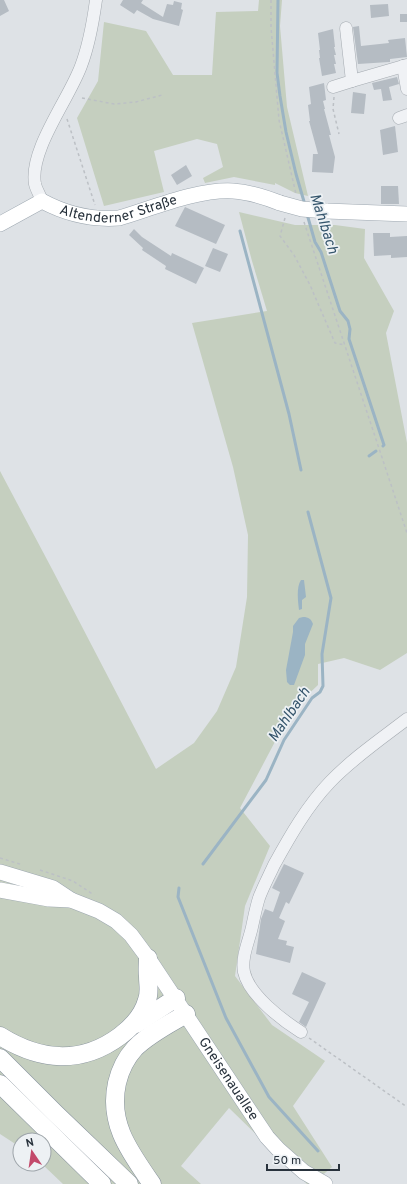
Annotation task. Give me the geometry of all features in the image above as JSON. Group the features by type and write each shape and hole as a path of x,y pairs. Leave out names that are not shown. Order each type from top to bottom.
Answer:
{"highway":[{"path":"132,1026 143,1011 150,990 148,978 148,958"},
{"path":"0,1036 23,1048 59,1057 77,1056 91,1053 105,1047 132,1026 176,998"},
{"path":"152,1184 134,1158 120,1130 114,1110 115,1092 123,1065 135,1048 148,1037 186,1014"},
{"path":"0,1058 128,1184"},
{"path":"0,1084 102,1184"}],"main road":[{"name":"Altenderner Straße","path":"42,201 63,211 84,216 119,218 185,198 232,191 258,195 302,210 407,214"},
{"path":"0,224 42,201"},
{"path":"0,872 53,888 71,900"},
{"path":"0,890 49,899 71,900"},
{"name":"Gneisenauallee","path":"71,900 99,911 116,921 131,935 176,998 267,1137 304,1172 325,1184"}],"street":[{"name":"Altenderner Straße","path":"42,201 35,184 37,157 82,65 93,22 96,0"},
{"path":"346,28 352,81"},
{"path":"334,86 405,66 407,89"},
{"path":"301,1032 286,1023 268,1007 247,981 243,965 246,946 251,934 259,898 275,864 294,830 320,793 361,754 407,719"}],"path":[{"path":"271,0 271,27 279,120 297,199"},
{"path":"334,86 333,109 339,134"},
{"path":"82,98 114,104 136,102 162,95"},
{"path":"67,119 99,218"},
{"path":"285,218 280,236 294,255 310,285 335,343 345,345"},
{"path":"303,218 407,533"},
{"path":"301,1032 407,1107"}],"green space":[{"path":"259,0 282,0 280,26 287,107 308,196 295,193 275,183 275,185 234,177 205,183 203,178 223,167 217,144 197,139 154,151 164,192 104,206 77,118 98,81 104,22 146,31 173,75 212,75 216,12 258,11"},
{"path":"239,212 295,225 335,225 365,229 364,258 394,311 386,333 407,443 407,653 380,670 344,658 318,664 318,685 298,704 278,736 240,808 270,846 245,906 235,976 272,1025 325,1061 293,1106 332,1167 312,1184 307,1184 229,1108 181,1166 201,1184 63,1184 50,1172 52,1172 52,1132 12,1132 12,1142 0,1134 0,471 156,769 194,743 217,711 236,667 247,597 248,535 233,467 192,323 267,311"}],"water":[{"path":"301,580 304,580 306,597 302,600 302,609 299,610 298,590"},
{"path":"303,617 310,619 313,624 305,644 305,655 294,685 290,685 287,682 286,670 293,626 299,618"}],"building":[{"path":"0,0 4,0 9,11 0,16"},
{"path":"123,0 143,0 141,3 163,17 167,4 173,5 174,1 182,3 181,9 183,10 179,26 153,19 137,10 134,14 120,5"},
{"path":"388,4 389,16 371,18 370,5"},
{"path":"400,14 407,14 407,22 400,22"},
{"path":"359,26 361,46 389,43 388,40 405,38 407,57 390,59 390,62 358,64 353,27"},
{"path":"333,29 336,55 334,55 336,64 334,64 336,73 322,76 319,58 320,50 318,33"},
{"path":"397,77 399,84 389,87 392,100 383,101 381,89 374,90 372,83"},
{"path":"324,83 326,100 323,101 324,109 335,157 333,173 312,172 313,154 318,154 309,121 308,105 311,104 309,87"},
{"path":"353,92 366,94 364,114 351,113"},
{"path":"395,126 398,152 383,155 380,130"},
{"path":"186,165 192,176 177,185 171,175"},
{"path":"381,186 398,186 399,204 381,204"},
{"path":"185,207 225,225 216,244 175,226"},
{"path":"134,229 142,237 171,256 172,253 204,268 196,284 165,269 166,266 142,250 143,248 129,235"},
{"path":"373,233 390,233 390,237 407,236 407,257 391,258 391,255 374,256"},
{"path":"213,248 228,254 220,272 205,266"},
{"path":"284,864 304,873 289,904 286,902 279,918 285,921 278,939 287,941 286,945 294,947 290,963 256,954 261,919 265,909 273,912 280,892 272,888"},
{"path":"302,972 326,983 306,1027 299,1022 309,1002 292,994"}],"waterway":[{"name":"Mahlbach","path":"278,0 277,73 280,96 286,132 305,205"},
{"name":"Mahlbach","path":"307,214 315,242 321,252 340,311 348,321 350,329 349,339 384,445 383,446"},
{"path":"240,231 289,414 301,470"},
{"name":"Mahlbach","path":"369,456 376,451"},
{"name":"Mahlbach","path":"203,864 266,780 284,740 312,698 320,692 323,686 322,654 331,598 308,512"},
{"path":"179,888 178,897 226,1018 269,1097 318,1151"}]}
